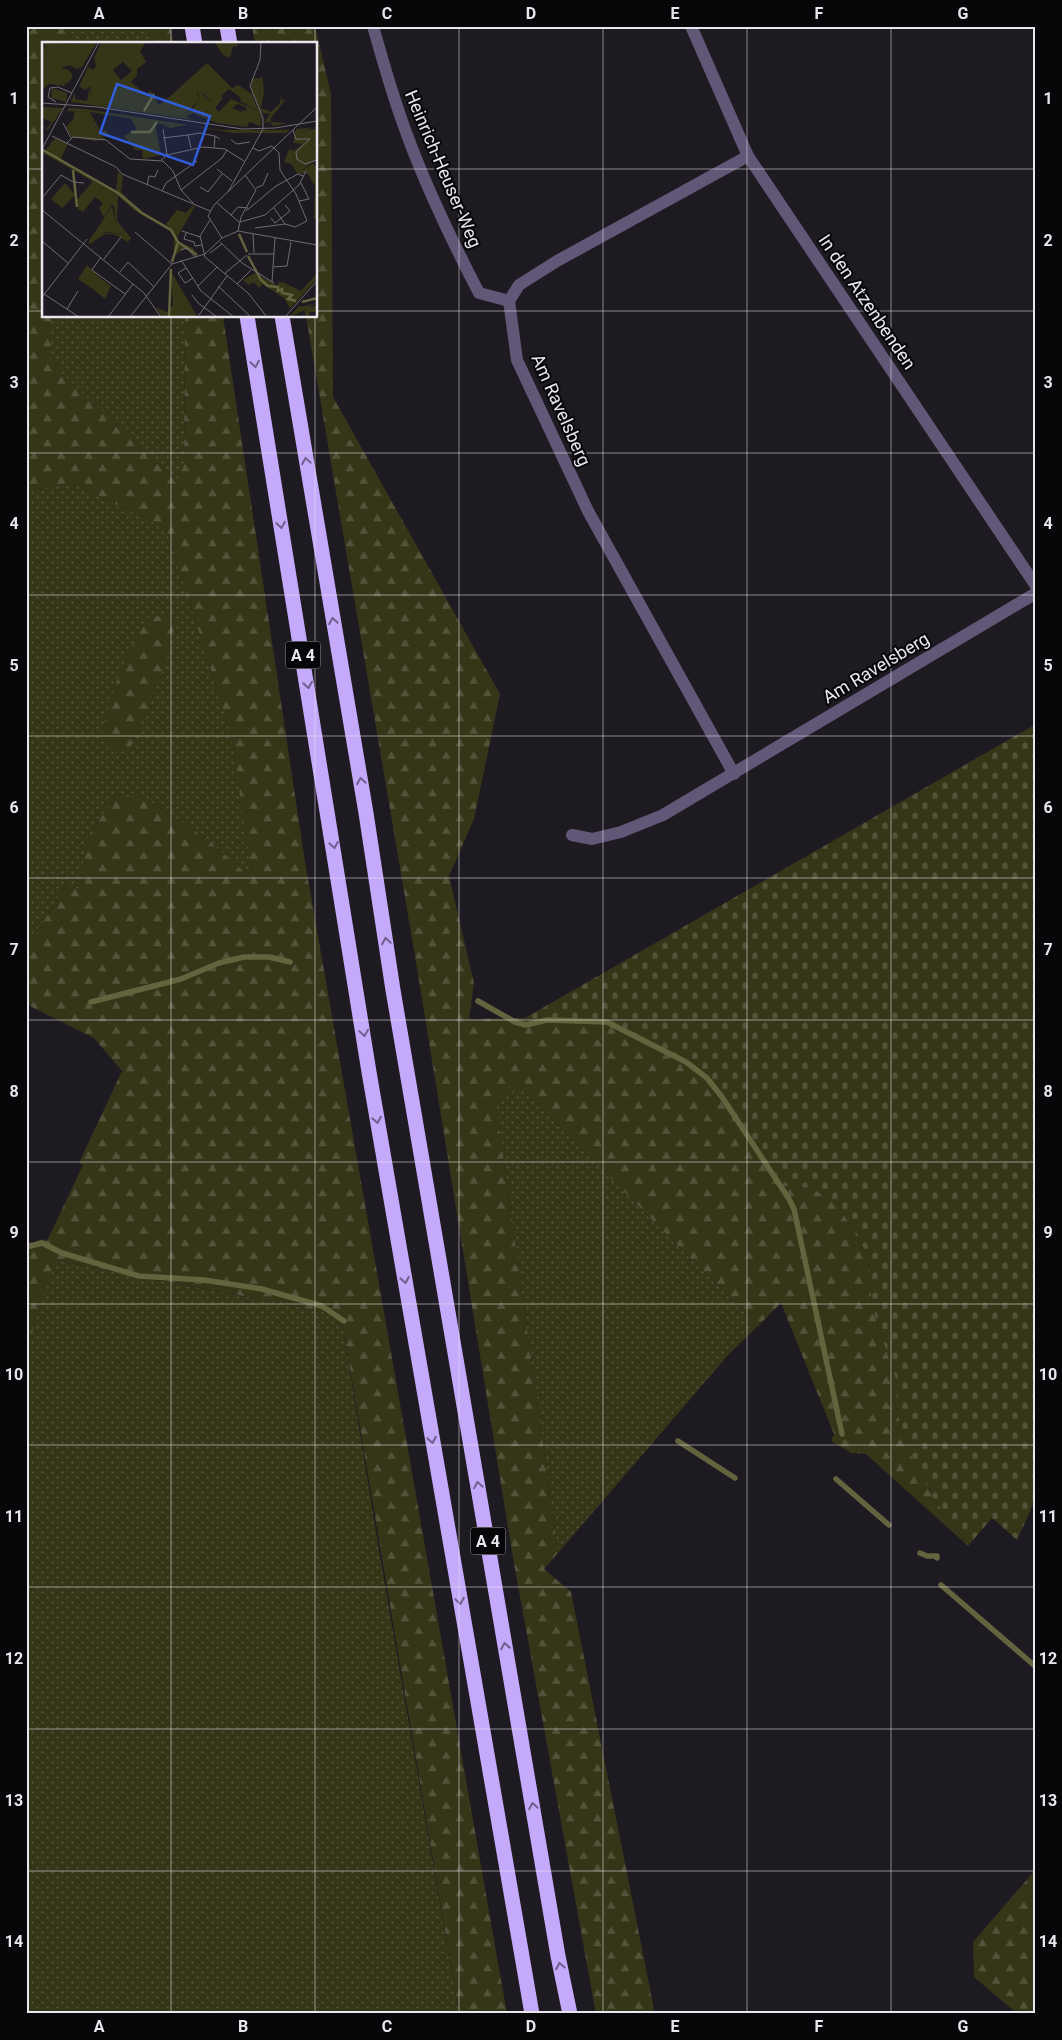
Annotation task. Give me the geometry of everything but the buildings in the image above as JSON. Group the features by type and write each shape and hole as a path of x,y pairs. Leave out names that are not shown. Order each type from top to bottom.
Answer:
{"highway":[{"path":"192,26 195,42"},
{"path":"227,26 230,42"},
{"name":"A 4","path":"247,318 358,994 369,1072 532,2014"},
{"name":"A 4","path":"282,318 368,823 407,1067 555,1937 570,2014"}],"street":[{"name":"Heinrich-Heuser-Weg","path":"373,26 406,134 449,234 479,292 509,301"},
{"name":"In den Atzenbenden","path":"692,26 748,156 1036,586"},
{"path":"509,301 519,285 557,261 748,156"},
{"name":"Am Ravelsberg","path":"509,301 517,360 588,511 734,774"},
{"name":"Am Ravelsberg","path":"572,835 592,839 621,832 663,815 1036,593"}],"green space":[{"path":"26,26 69,26 72,42 42,42 42,318 51,318 51,354 61,373 178,483 184,464 185,318 223,318 305,862 507,2014 459,2014 341,1315 56,1260 26,1350 26,1245 43,1239 47,1241 83,1165 79,1163 122,1071 94,1038 26,1004 26,950 66,885 79,889 88,836 117,794 143,797 207,839 252,879 231,733 166,528 71,483 26,491"},
{"path":"69,26 147,26 151,42 72,42"},
{"path":"147,26 170,26 174,42 151,42"},
{"path":"252,26 315,26 331,94 333,397 500,694 474,819 449,876 474,983 469,1019 525,1018 529,1022 546,1019 607,1020 687,1061 708,1077 723,1096 782,1186 812,1188 838,1205 869,1257 872,1307 897,1383 897,1405 900,1424 908,1448 932,1496 968,1546 866,1454 851,1453 831,1441 834,1434 781,1303 756,1328 745,1313 520,1087 496,1104 558,1553 544,1569 571,1592 655,2014 596,2014 513,1558 415,956 306,318 318,318 318,42 255,42"},
{"path":"51,318 185,318 184,464 179,484 61,373 51,354"},
{"path":"71,483 166,528 231,733 253,880 207,839 143,797 117,794 88,836 79,890 65,886 26,950 26,491"},
{"path":"171,614 175,622 170,652 131,746 120,753 110,752 102,735 108,706 123,664 147,618"},
{"path":"1036,724 1036,1498 1017,1540 992,1518 968,1546 932,1496 908,1448 900,1424 897,1405 897,1383 872,1307 869,1257 838,1205 812,1188 782,1186 723,1096 708,1077 687,1061 607,1020 546,1019 528,1022 525,1018"},
{"path":"520,1087 745,1313 756,1328 729,1354 558,1553 496,1104"},
{"path":"55,1260 341,1315 378,1544 459,2014 26,2014 26,1350"},
{"path":"1036,1869 1036,2013 1014,2011 974,1977 973,1942"}],"waterway":[{"path":"91,1002 181,979 219,963 244,957 269,957 290,962"},
{"path":"478,1001 515,1022 526,1025 547,1020 607,1022 686,1062 707,1078 722,1097 794,1209 842,1434"},
{"path":"26,1244 30,1246 42,1243 62,1253 139,1276 204,1280 262,1289 322,1306 344,1321"},
{"path":"678,1441 735,1478"},
{"path":"836,1479 889,1525"},
{"path":"920,1553 927,1556 937,1556 937,1558"},
{"path":"941,1585 1036,1667"}]}
